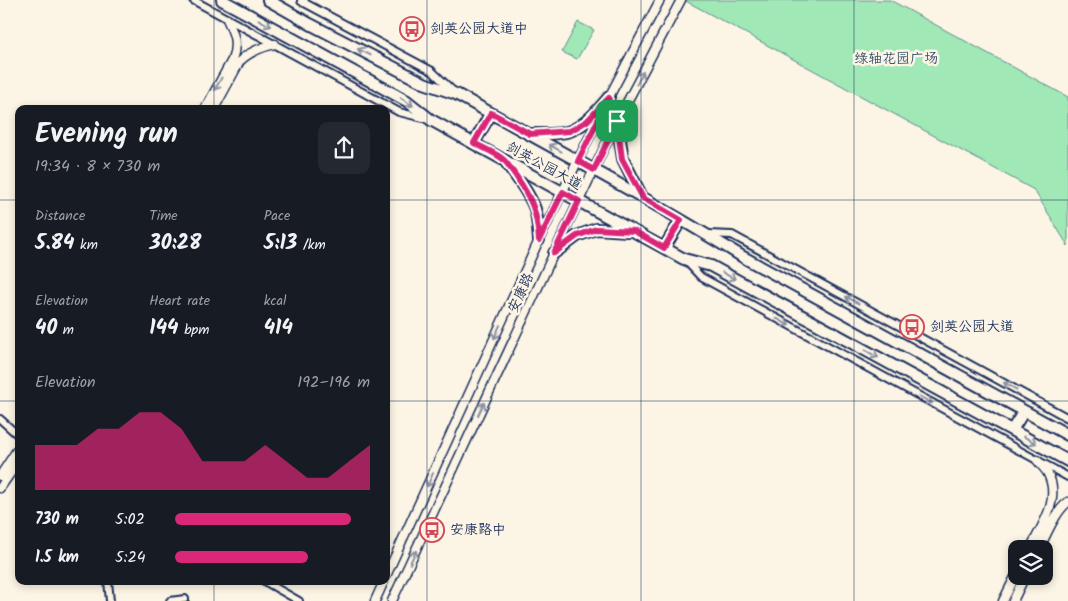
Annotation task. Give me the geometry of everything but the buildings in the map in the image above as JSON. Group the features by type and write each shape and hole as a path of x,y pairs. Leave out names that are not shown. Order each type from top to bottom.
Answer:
{"main road":[{"name":"剑英公园大道","path":"222,0 407,101 431,120 684,259 711,266 1068,461"},
{"name":"剑英公园大道","path":"268,0 424,83 456,94 530,134 704,233 742,258 1068,434"},
{"path":"530,134 570,131 587,121 609,98"},
{"path":"474,143 491,113"},
{"path":"617,121 622,159 643,198"},
{"path":"504,159 529,197 535,210 539,240"},
{"path":"664,248 681,220"},
{"path":"554,253 577,236 596,229 634,231"},
{"path":"1012,430 1024,411"}],"street":[{"path":"193,0 386,105"},
{"name":"安康路","path":"390,567 539,240 660,0"},
{"name":"安康路","path":"392,601 617,121 681,0"},
{"path":"302,1 432,71 456,94"},
{"path":"207,105 235,51 235,41 226,18"},
{"path":"216,105 240,61 252,52 275,44"},
{"path":"390,107 399,112 431,120"},
{"path":"704,233 732,235 1068,418"},
{"path":"684,259 701,278 1068,477"},
{"path":"0,419 15,432"},
{"path":"0,476 15,453"},
{"path":"1034,540 1052,505 1051,485 1047,473 1037,460"},
{"path":"0,488 15,467"},
{"path":"1044,540 1058,513 1068,502"},
{"path":"108,585 110,601"},
{"path":"271,585 299,601"},
{"path":"375,601 382,585"},
{"path":"1003,601 1011,585"},
{"path":"1013,601 1021,585"},
{"path":"170,601 185,599"}],"green space":[{"name":"绿轴花园广场","path":"684,0 890,0 1068,97 1068,246 1034,190"},
{"path":"578,22 594,30 577,59 562,52"}],"place":[{"name":"剑英公园大道中","path":"412,29"},
{"name":"剑英公园大道","path":"912,327"},
{"name":"安康路中","path":"432,530"}],"route":[{"path":"609,98 578,161 594,170 617,121 622,159 643,198 681,220 664,248 634,231 596,229 577,236 554,253 579,201 563,192 539,240 535,210 521,184 504,159 474,143 491,113 530,134 570,131 587,121 609,98"}]}
